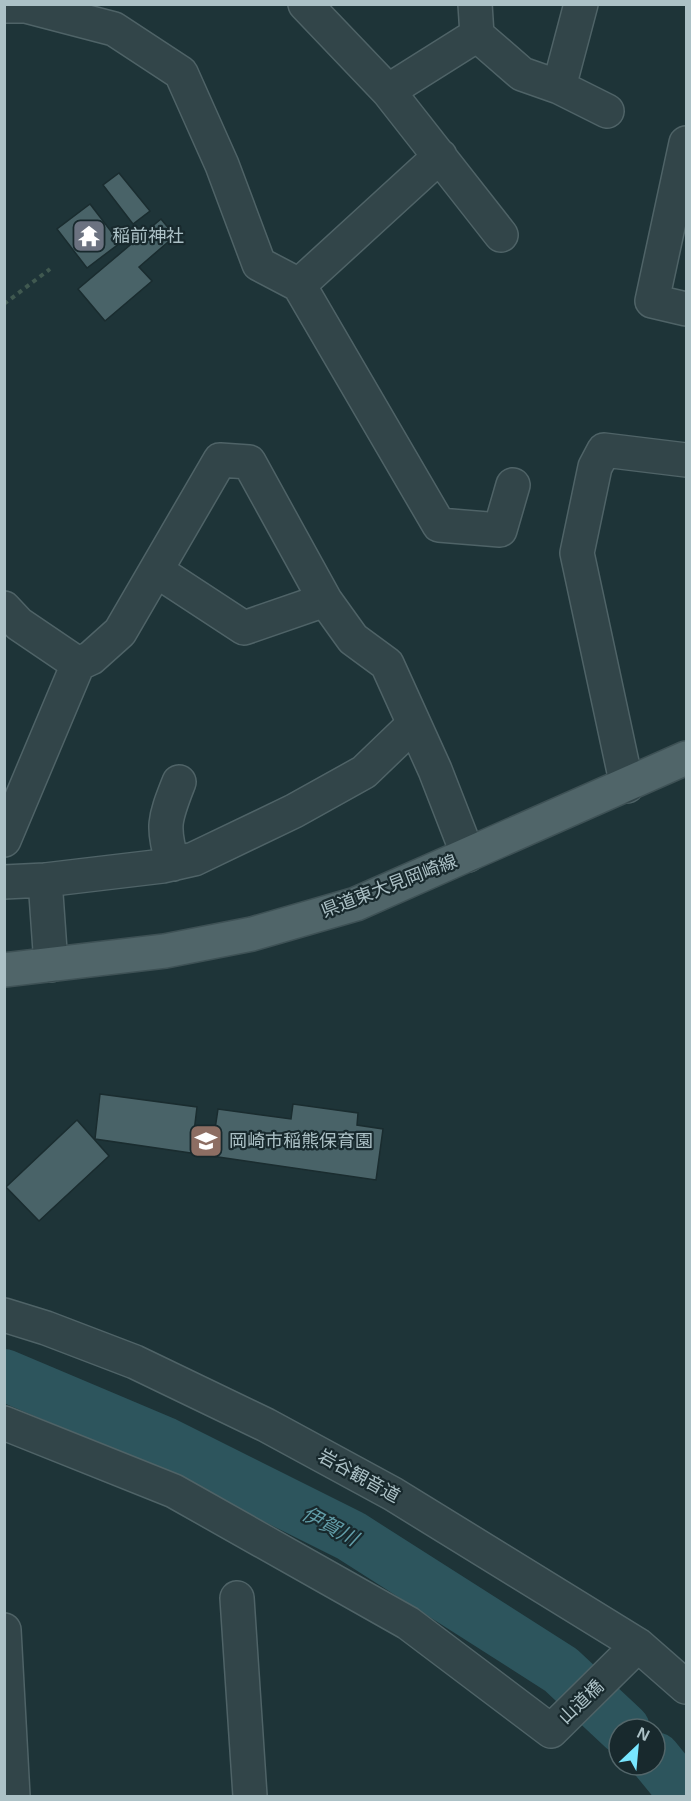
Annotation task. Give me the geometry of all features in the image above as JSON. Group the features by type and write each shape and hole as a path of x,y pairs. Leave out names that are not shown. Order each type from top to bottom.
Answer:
{"main road":[{"name":"県道東大見岡崎線","path":"4,970 165,951 252,934 356,904 687,758"}],"street":[{"path":"305,4 388,91 501,235"},
{"path":"559,87 581,4"},
{"path":"4,6 26,6 114,29 181,73 222,165 259,264 299,285 439,525 500,530 513,485"},
{"path":"388,91 476,20 522,74 559,87 607,111"},
{"path":"687,143 652,301 687,309"},
{"path":"299,285 440,156"},
{"path":"627,786 577,553 595,467 604,450 687,460"},
{"path":"4,840 78,664 91,658 120,632 157,572 220,460 249,462 325,600 352,639 387,664 468,855"},
{"path":"157,572 244,627 325,600"},
{"path":"4,608 20,624 78,664"},
{"path":"4,882 45,880 173,864 194,859 230,843 364,772 414,724"},
{"path":"173,864 164,835 168,810 179,782"},
{"path":"45,880 51,965"},
{"name":"岩谷観音道","path":"4,1315 46,1328 135,1362 266,1425 393,1494 638,1645 687,1687"},
{"name":"山道橋","path":"4,1424 174,1491 408,1623 551,1731 638,1645"},
{"path":"237,1598 250,1797"},
{"path":"4,1630 13,1797"}],"path":[{"path":"4,304 50,269"}],"building":[{"path":"119,173 150,211 133,224 103,185"},
{"name":"稲前神社","path":"90,204 120,243 87,268 57,229"},
{"path":"161,219 175,236 139,267 152,281 105,321 78,289"},
{"path":"100,1094 197,1107 193,1140 213,1143 218,1109 291,1119 293,1104 358,1113 357,1125 383,1129 376,1180 95,1139"},
{"path":"77,1120 109,1156 39,1221 6,1187"}],"waterway":[{"name":"伊賀川","path":"4,1375 165,1443 351,1536 561,1670 611,1717"},
{"name":"伊賀川","path":"667,1773 686,1796"}],"place":[{"name":"稲前神社","path":"89,236"},
{"name":"岡崎市稲熊保育園","path":"206,1141"}]}
